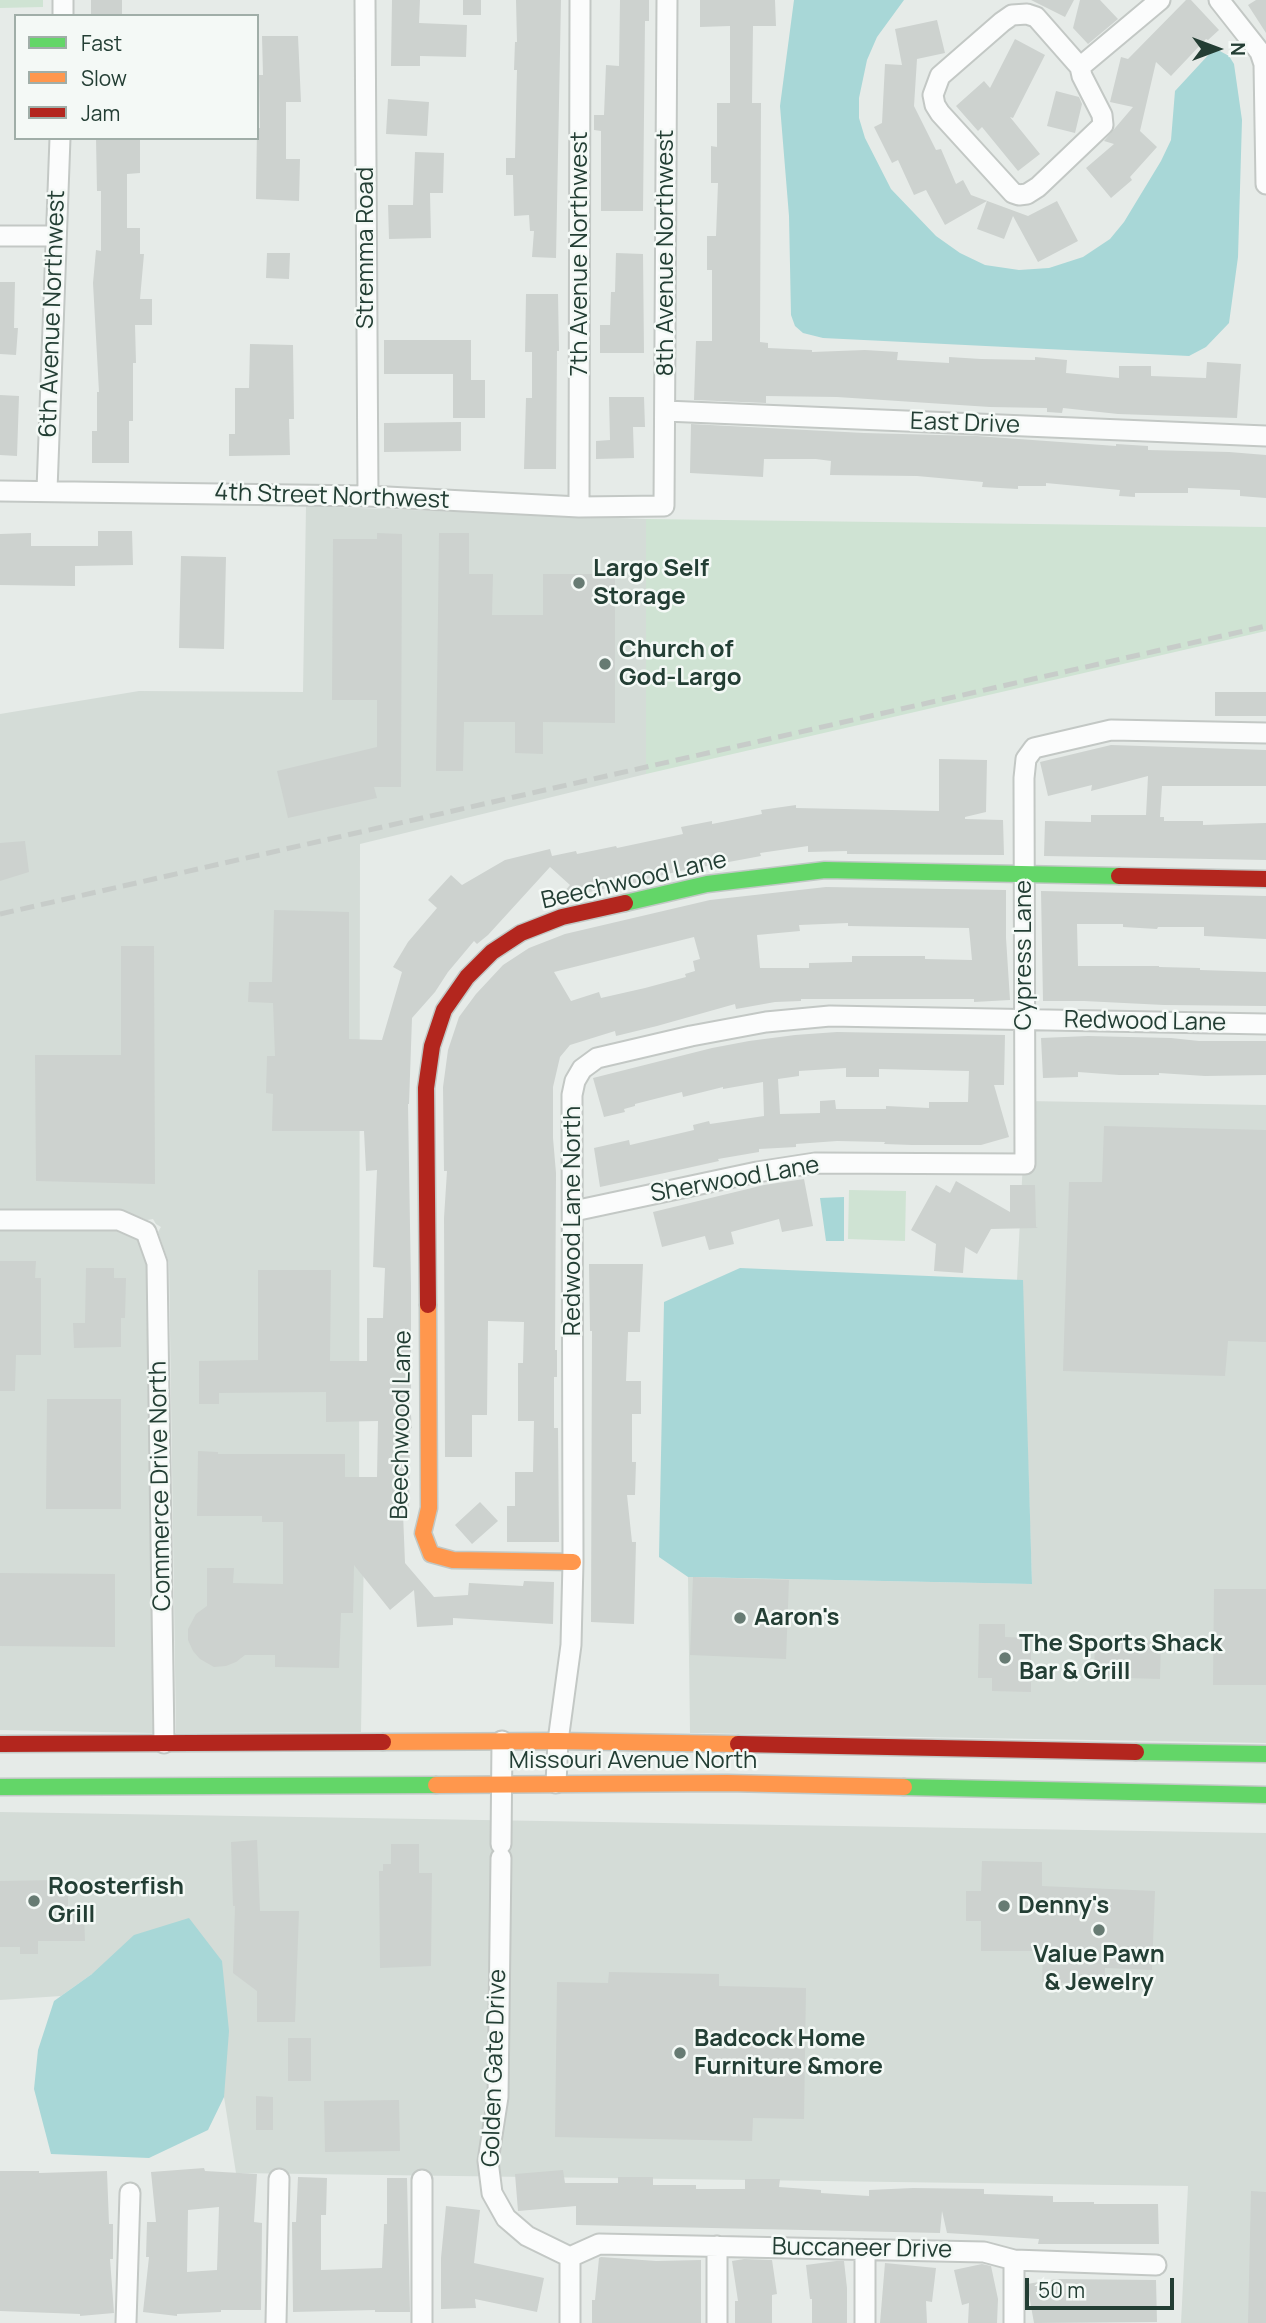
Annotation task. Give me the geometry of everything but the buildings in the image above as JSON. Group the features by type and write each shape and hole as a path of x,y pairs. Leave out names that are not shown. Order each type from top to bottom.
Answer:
{"main road":[{"name":"Beechwood Lane","path":"573,1562 453,1560 432,1554 423,1533 429,1508 426,1088 432,1046 444,1010 467,976 492,952 521,933 562,917 708,884 761,876 825,870 1266,879"},
{"name":"Missouri Avenue North","path":"0,1744 558,1741 1266,1754"},
{"path":"147,1762 156,1756 164,1743"},
{"path":"254,1759 287,1743"},
{"path":"1136,1793 1166,1772 1180,1752"},
{"path":"177,1785 187,1769"},
{"path":"100,1786 131,1772"},
{"path":"1211,1794 1218,1780 1223,1777"},
{"name":"Missouri Avenue North","path":"0,1787 727,1783 1266,1795"}],"street":[{"name":"Stremma Road","path":"365,0 368,496"},
{"name":"7th Avenue Northwest","path":"579,507 580,0"},
{"name":"8th Avenue Northwest","path":"664,506 667,0"},
{"path":"1080,67 1160,0"},
{"path":"1219,0 1260,52 1264,64 1266,184"},
{"path":"1027,14 1036,17 1080,67 1104,125 1038,187 1027,194 1013,193 935,105 933,95 940,76 1012,15 1027,14"},
{"name":"6th Avenue Northwest","path":"47,490 60,140"},
{"path":"0,236 55,236"},
{"name":"East Drive","path":"665,411 1266,436"},
{"name":"4th Street Northwest","path":"0,491 368,496 579,507 664,506"},
{"name":"Cypress Lane","path":"1025,1164 1026,759 1034,748 1111,730 1266,733"},
{"name":"Redwood Lane North","path":"556,1783 558,1741 571,1645 574,1211 572,1094 582,1069 597,1058 766,1022 831,1016 1024,1019"},
{"name":"Redwood Lane","path":"1024,1019 1266,1024"},
{"name":"Sherwood Lane","path":"574,1211 757,1172 815,1163 1025,1164"},
{"name":"Commerce Drive North","path":"0,1220 119,1220 146,1231 157,1263 164,1743"},
{"name":"Golden Gate Drive","path":"502,1741 498,2097 488,2161 492,2193 506,2218 527,2236 570,2257"},
{"path":"276,2323 279,2179"},
{"path":"422,2180 422,2323"},
{"path":"126,2323 130,2193"},
{"name":"Buccaneer Drive","path":"570,2257 599,2244 984,2252 1014,2260 1156,2265"},
{"path":"717,2246 717,2323"},
{"path":"865,2250 865,2323"},
{"path":"570,2257 570,2323"},
{"path":"1014,2260 1014,2323"}],"shaded area":[{"path":"306,506 646,519 646,774 360,844 359,1545 364,1545 361,1732 176,1733 169,1263 158,1232 161,1227 153,1219 147,1220 119,1209 0,1210 0,714 139,691 303,692"},
{"path":"1026,1101 1266,1105 1266,1743 690,1733 688,1577 1032,1584 1022,1280 1017,1280"},
{"path":"0,1230 116,1230 137,1239 146,1264 153,1733 0,1730"},
{"path":"0,1812 1266,1833 1266,2323 1181,2323 1188,2186 236,2173 224,2097 92,1974 61,1996 0,2000"}],"green space":[{"path":"0,0 43,0 43,7 0,8"},
{"path":"646,519 1266,527 1266,631 646,774"},
{"path":"849,1190 906,1191 905,1241 848,1239"}],"water":[{"path":"794,0 904,0 877,37 867,60 859,98 859,118 865,138 891,189 936,236 960,253 985,265 1019,270 1049,268 1083,257 1110,239 1124,222 1171,140 1175,91 1212,51 1218,50 1229,56 1234,64 1242,120 1238,257 1229,323 1206,347 1189,356 823,338 803,333 795,326 791,315 789,216 780,106"},
{"path":"844,1197 844,1241 826,1241 820,1198"},
{"path":"740,1268 1023,1280 1032,1584 688,1577 659,1557 664,1302"},
{"path":"189,1918 222,1961 229,2031 224,2097 208,2130 149,2158 51,2154 34,2089 38,2050 54,2001 92,1974 134,1935"}],"railway":[{"path":"0,914 1266,626"}],"traffic: fast":[{"path":"625,903 707,884 825,870 1119,876"},
{"path":"1136,1752 1266,1754"},
{"path":"0,1787 436,1785"},
{"path":"904,1787 1266,1795"}],"traffic: slow":[{"path":"428,1305 429,1508 423,1533 431,1554 453,1560 573,1562"},
{"path":"383,1742 738,1744"},
{"path":"436,1785 727,1783 904,1787"}],"traffic: jam":[{"path":"1119,876 1266,879"},
{"path":"428,1305 426,1088 432,1046 444,1010 467,977 492,952 521,933 562,917 625,903"},
{"path":"0,1744 383,1742"},
{"path":"738,1744 1136,1752"}],"place":[{"name":"Largo Self Storage","path":"579,583"},
{"name":"Church of God-Largo","path":"605,664"},
{"name":"Aaron's","path":"740,1618"},
{"name":"The Sports Shack Bar & Grill","path":"1005,1658"},
{"name":"Roosterfish Grill","path":"34,1901"},
{"name":"Denny's","path":"1004,1906"},
{"name":"Value Pawn & Jewelry","path":"1099,1930"},
{"name":"Badcock Home Furniture &more","path":"680,2053"}]}
